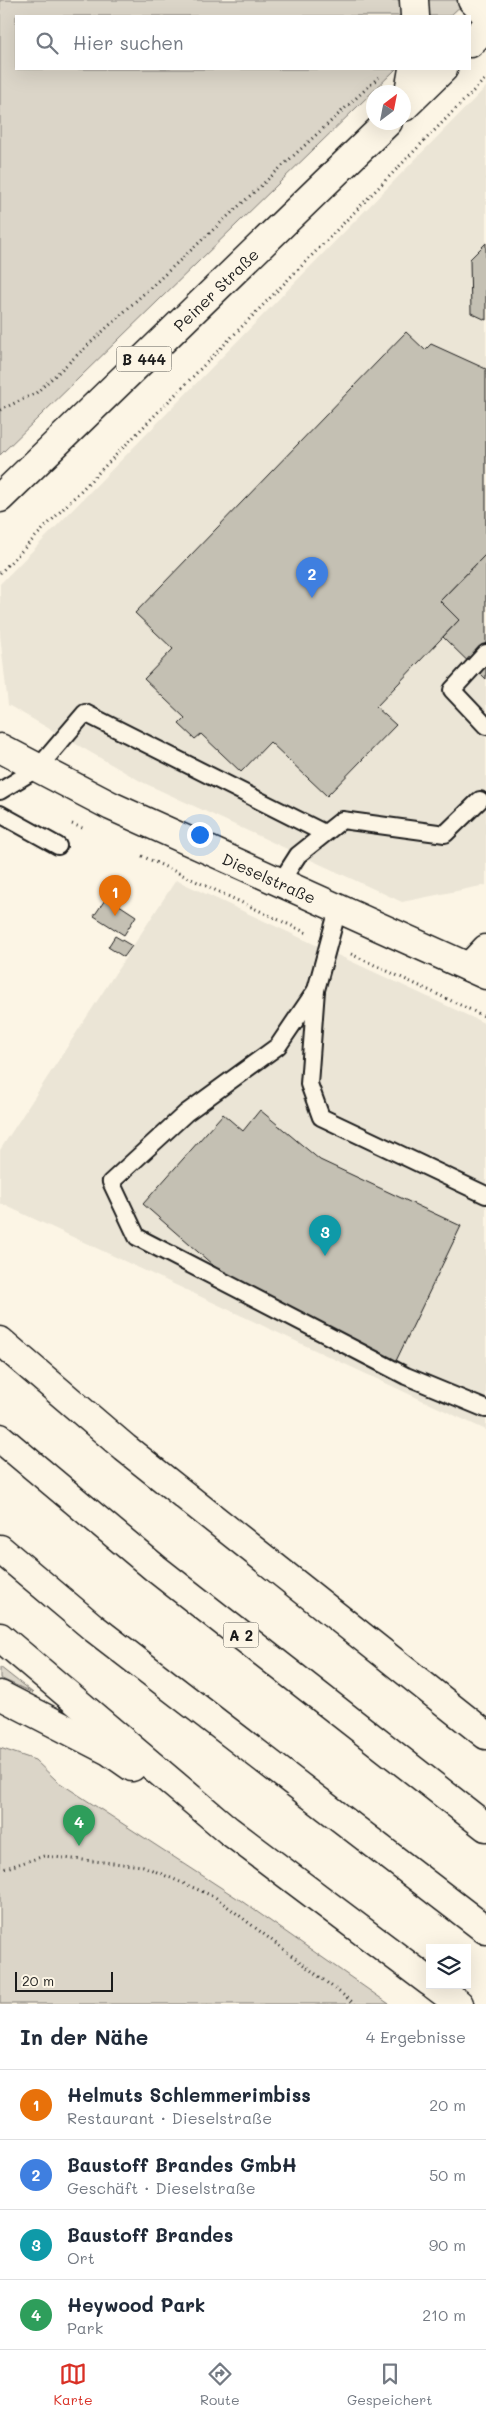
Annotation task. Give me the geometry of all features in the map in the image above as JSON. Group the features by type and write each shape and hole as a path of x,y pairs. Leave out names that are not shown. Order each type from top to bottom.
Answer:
{"main road":[{"path":"414,0 415,15"},
{"path":"472,0 486,14"},
{"path":"471,42 486,27"},
{"path":"409,85 413,70"},
{"path":"411,99 442,70"},
{"name":"Peiner Straße","path":"0,498 380,130"},
{"name":"Dieselstraße","path":"1,750 111,806 338,909 480,964"},
{"path":"0,1341 125,1448 486,1735"},
{"name":"A 2","path":"0,1438 156,1568 486,1827"},
{"path":"0,1549 95,1629 486,1930"},
{"path":"0,1637 228,1830 426,1979"},
{"path":"0,1695 109,1751 228,1830"},
{"path":"439,1989 459,2004"}],"lane":[{"path":"486,653 452,690 486,726"},
{"path":"0,791 38,768 85,713 324,833"},
{"path":"280,883 298,855 342,820 445,834 480,800"},
{"path":"0,814 58,846"},
{"path":"338,909 316,990 309,1084 321,1117 486,1195"},
{"path":"316,990 278,1046 186,1112 111,1182 137,1237 406,1376 486,1409"}],"path":[{"path":"0,410 36,393 381,76"},
{"path":"0,573 486,78"},
{"path":"63,819 90,832"},
{"path":"134,852 486,1017"},
{"path":"0,1870 44,1856 143,1866 215,1897 354,2004"}],"shaded area":[{"path":"0,0 467,0 451,15 15,15 15,70 395,70 380,85 366,85 366,98 0,455"},
{"path":"486,87 486,885 402,902 142,782 8,705 0,635 0,584"},
{"path":"176,880 486,1024 486,1430 0,1203 0,1150"},
{"path":"0,1667 33,1693 0,1678"},
{"path":"0,1748 35,1760 57,1781 240,1900 389,2004 0,2004"}],"building":[{"path":"486,243 486,320 471,313 470,259"},
{"path":"406,332 425,350 431,344 486,369 486,554 440,601 459,620 376,707 396,725 327,796 270,742 241,772 201,734 195,739 179,724 185,718 144,679 173,649 135,613"},
{"path":"486,554 486,679 443,637 459,620 440,601"},
{"path":"107,897 136,916 124,935 94,916"},
{"path":"115,936 132,946 124,957 108,947"},
{"path":"260,1110 320,1160 461,1226 395,1363 237,1286 143,1204 223,1114 243,1131"}],"place":[{"name":"Baustoff Brandes GmbH","path":"312,598"},
{"name":"Helmuts Schlemmerimbiss","path":"115,916"},
{"name":"Baustoff Brandes","path":"325,1256"},
{"name":"Heywood Park","path":"79,1846"}]}
